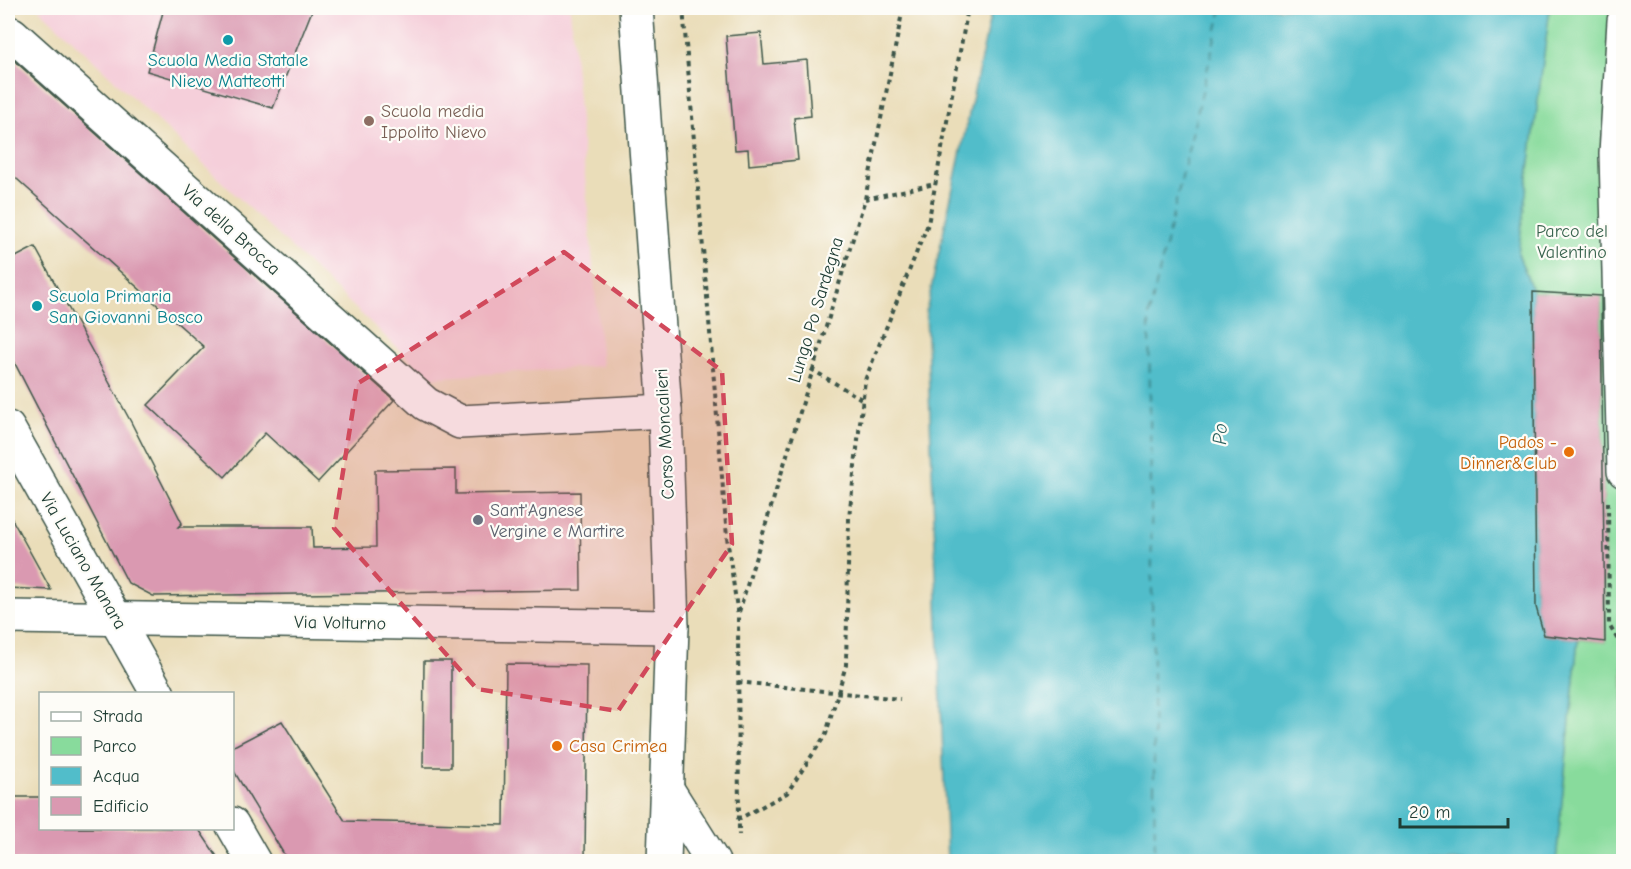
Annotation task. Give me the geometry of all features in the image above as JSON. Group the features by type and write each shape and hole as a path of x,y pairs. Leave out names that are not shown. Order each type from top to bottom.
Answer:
{"street":[{"name":"Corso Moncalieri","path":"636,8 665,411 672,627 664,861"},
{"path":"1623,21 1616,153 1623,471"},
{"name":"Via della Brocca","path":"8,35 12,34 426,404 460,422 665,411"},
{"name":"Via Luciano Manara","path":"8,428 157,692"},
{"name":"Via Volturno","path":"8,617 672,627"},
{"path":"667,789 713,861"},
{"path":"234,827 254,861"}],"path":[{"path":"683,8 727,537 738,616 737,820 740,841"},
{"name":"Lungo Po Sardegna","path":"738,616 811,369 865,199 903,8"},
{"path":"737,820 787,793 826,734 846,664 849,517 866,380 928,224 968,8"},
{"path":"865,199 935,184"},
{"path":"811,369 863,400"},
{"path":"1608,500 1609,625 1623,650"},
{"path":"738,682 900,699"}],"highlighted area":[{"path":"564,252 722,371 732,544 618,711 477,689 334,528 357,384"}],"shaded area":[{"name":"Scuola media Ippolito Nievo","path":"38,8 570,8 602,366 429,378"}],"green space":[{"name":"Parco del Valentino","path":"1550,8 1623,8 1623,861 1556,861 1578,639 1605,642 1601,297 1533,292 1518,254"}],"water":[{"name":"Po","path":"992,8 1550,8 1518,254 1533,292 1536,607 1544,635 1578,639 1556,861 947,861 926,312"}],"building":[{"name":"Scuola Media Statale Nievo Matteotti","path":"164,8 313,8 273,108 147,71"},
{"path":"761,33 764,64 807,60 811,116 794,118 798,160 749,165 748,149 735,150 726,36"},
{"path":"8,55 394,400 318,482 265,433 225,477 148,405 204,347 8,171"},
{"path":"35,247 131,422 182,523 178,527 312,527 313,548 376,547 375,470 456,469 456,494 580,492 581,590 153,596 128,583 8,350 8,261"},
{"name":"Pados - Dinner&Club","path":"1533,292 1601,296 1605,642 1544,635 1536,607"},
{"path":"8,512 51,590 8,588"},
{"path":"424,661 451,661 451,767 423,767"},
{"path":"506,664 587,665 585,861 288,861 234,771 234,746 282,721 345,821 504,825"},
{"path":"8,797 39,797 39,830 199,830 220,861 8,861"}],"ferry route":[{"path":"1155,862 1149,315 1222,8"}],"place":[{"name":"Scuola Media Statale Nievo Matteotti","path":"228,40"},
{"name":"Scuola media Ippolito Nievo","path":"369,121"},
{"name":"Scuola Primaria San Giovanni Bosco","path":"37,306"},
{"name":"Pados - Dinner&Club","path":"1569,452"},
{"name":"Sant'Agnese Vergine e Martire","path":"478,520"},
{"name":"Casa Crimea","path":"557,746"}]}
